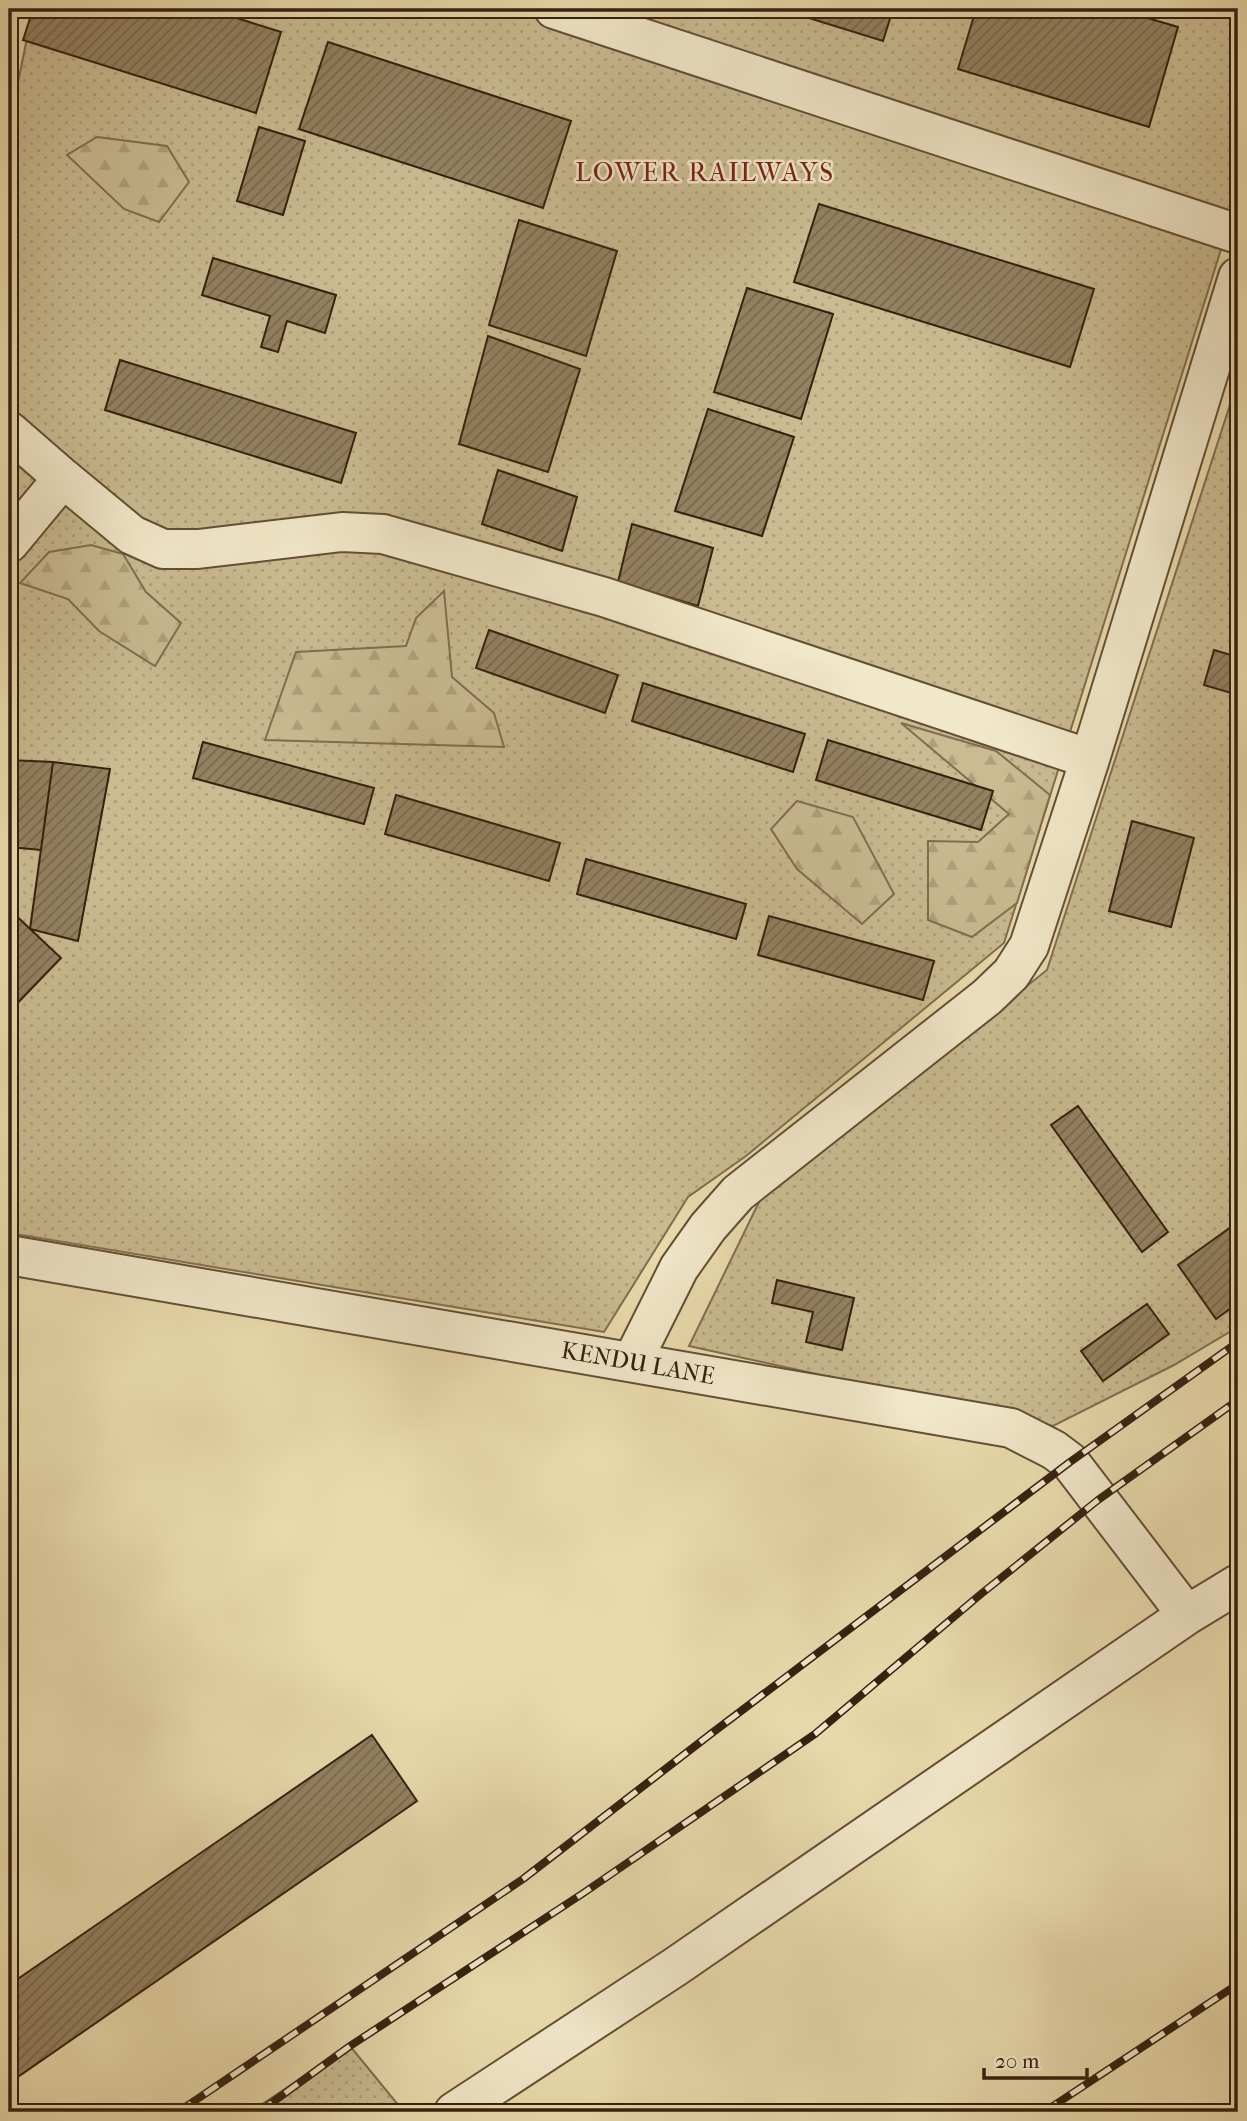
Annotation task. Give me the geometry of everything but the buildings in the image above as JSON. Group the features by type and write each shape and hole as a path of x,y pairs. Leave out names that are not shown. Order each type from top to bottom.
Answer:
{"street":[{"path":"554,9 1238,234"},
{"path":"632,1362 679,1268 708,1227 738,1193 976,1006 1011,974 1029,946 1090,759 1238,277"},
{"path":"9,431 132,535 163,549 198,550 342,532 383,534 604,597 1090,759"},
{"path":"9,543 62,478"},
{"name":"KENDU LANE","path":"9,1255 1011,1428 1054,1450 1070,1462 1187,1615"},
{"path":"454,2112 675,1967 1187,1615 1238,1584"}],"green space":[{"path":"33,9 1238,9 1238,195 1004,943 746,1156 688,1197 604,1332 9,1233 9,126"},
{"path":"97,137 167,146 189,182 159,222 124,209 67,155"},
{"path":"1238,380 1238,1327 1174,1365 1053,1426 689,1346 760,1200 1047,970"},
{"path":"91,545 123,554 146,592 181,623 155,666 99,631 68,599 20,583 49,552"},
{"path":"444,591 452,677 494,713 504,747 265,740 296,652 406,646 416,618"},
{"path":"901,723 996,751 1050,795 1017,903 972,937 928,920 928,841 978,842 1009,814"},
{"path":"797,801 853,817 894,894 862,924 797,869 771,829"},
{"path":"350,2046 404,2112 250,2112"}],"railway":[{"path":"178,2112 523,1879 1070,1462 1238,1342"},
{"path":"259,2112 350,2046 582,1894 815,1734 981,1594 1098,1500 1238,1400"},
{"path":"1044,2112 1238,1984"}],"district":[{"name":"LOWER RAILWAYS","path":"705,172"}]}
